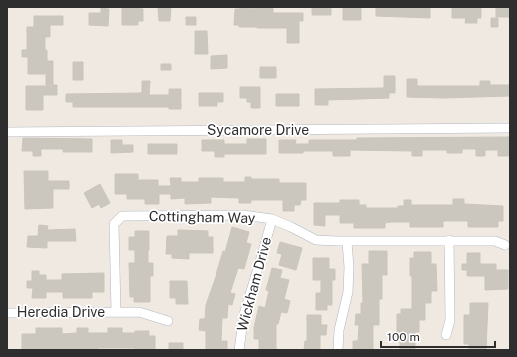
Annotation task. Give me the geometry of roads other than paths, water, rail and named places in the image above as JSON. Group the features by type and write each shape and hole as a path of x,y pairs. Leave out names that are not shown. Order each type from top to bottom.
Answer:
{"street":[{"name":"Sycamore Drive","path":"7,132 510,128"},
{"name":"Cottingham Way","path":"116,312 114,224 122,216 243,215 272,219 316,240 347,242 449,240 495,241 505,245"},
{"name":"Wickham Drive","path":"239,350 244,314 272,219"},
{"path":"446,335 450,320 449,240"},
{"path":"338,350 339,330 348,292 349,267 347,242"},
{"name":"Heredia Drive","path":"7,313 140,312 168,321"}]}
